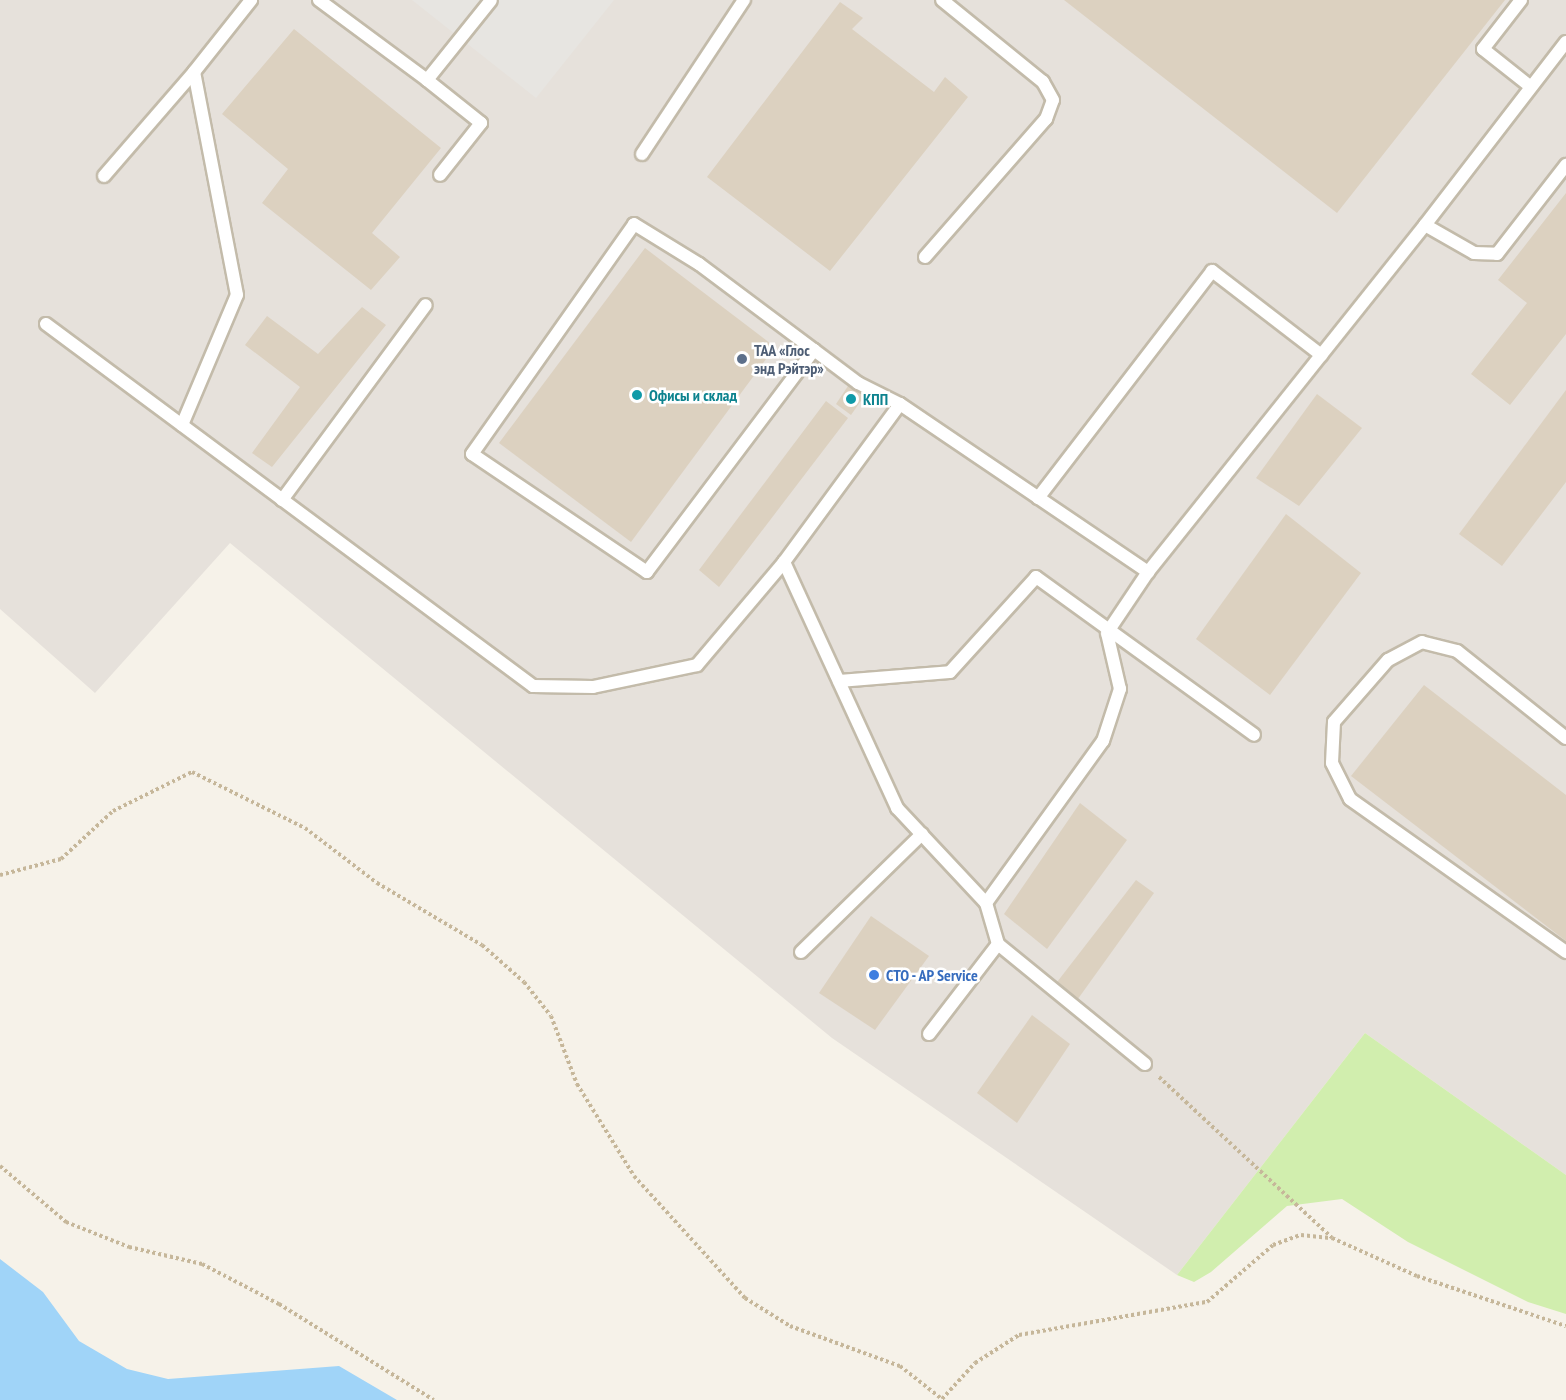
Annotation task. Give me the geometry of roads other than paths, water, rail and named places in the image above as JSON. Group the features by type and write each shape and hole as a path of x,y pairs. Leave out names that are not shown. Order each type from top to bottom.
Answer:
{"lane":[{"path":"104,176 194,72 251,0"},
{"path":"319,0 481,123 440,175"},
{"path":"427,80 491,0"},
{"path":"642,154 744,0"},
{"path":"925,257 1046,118 1053,100 1043,82 942,0"},
{"path":"1521,0 1484,49 1531,87"},
{"path":"986,903 1103,741 1120,689 1107,633 1148,572 1425,225 1566,42"},
{"path":"182,425 237,295 194,72"},
{"path":"1425,225 1473,253 1497,254 1566,165"},
{"path":"814,350 647,572 472,454 634,224 699,264 814,350 858,383 900,404 1148,572"},
{"path":"1038,498 1212,271 1321,355"},
{"path":"282,500 426,305"},
{"path":"46,324 533,686 593,687 697,665 784,562 900,404"},
{"path":"784,562 897,808 986,903 998,944 1146,1064"},
{"path":"839,681 950,672 1036,577 1107,633 1254,735"},
{"path":"1566,738 1457,651 1422,642 1388,660 1334,722 1332,763 1350,799 1566,952"},
{"path":"801,952 922,834"},
{"path":"929,1034 998,944"}],"water":[{"path":"0,1259 43,1292 79,1341 127,1369 168,1379 339,1366 397,1400 0,1400"}],"place":[{"name":"ТАА «Глос энд Рэйтэр»","path":"742,359"},
{"name":"Офисы и склад","path":"637,395"},
{"name":"КПП","path":"851,399"},
{"name":"СТО - AP Service","path":"874,975"}]}
